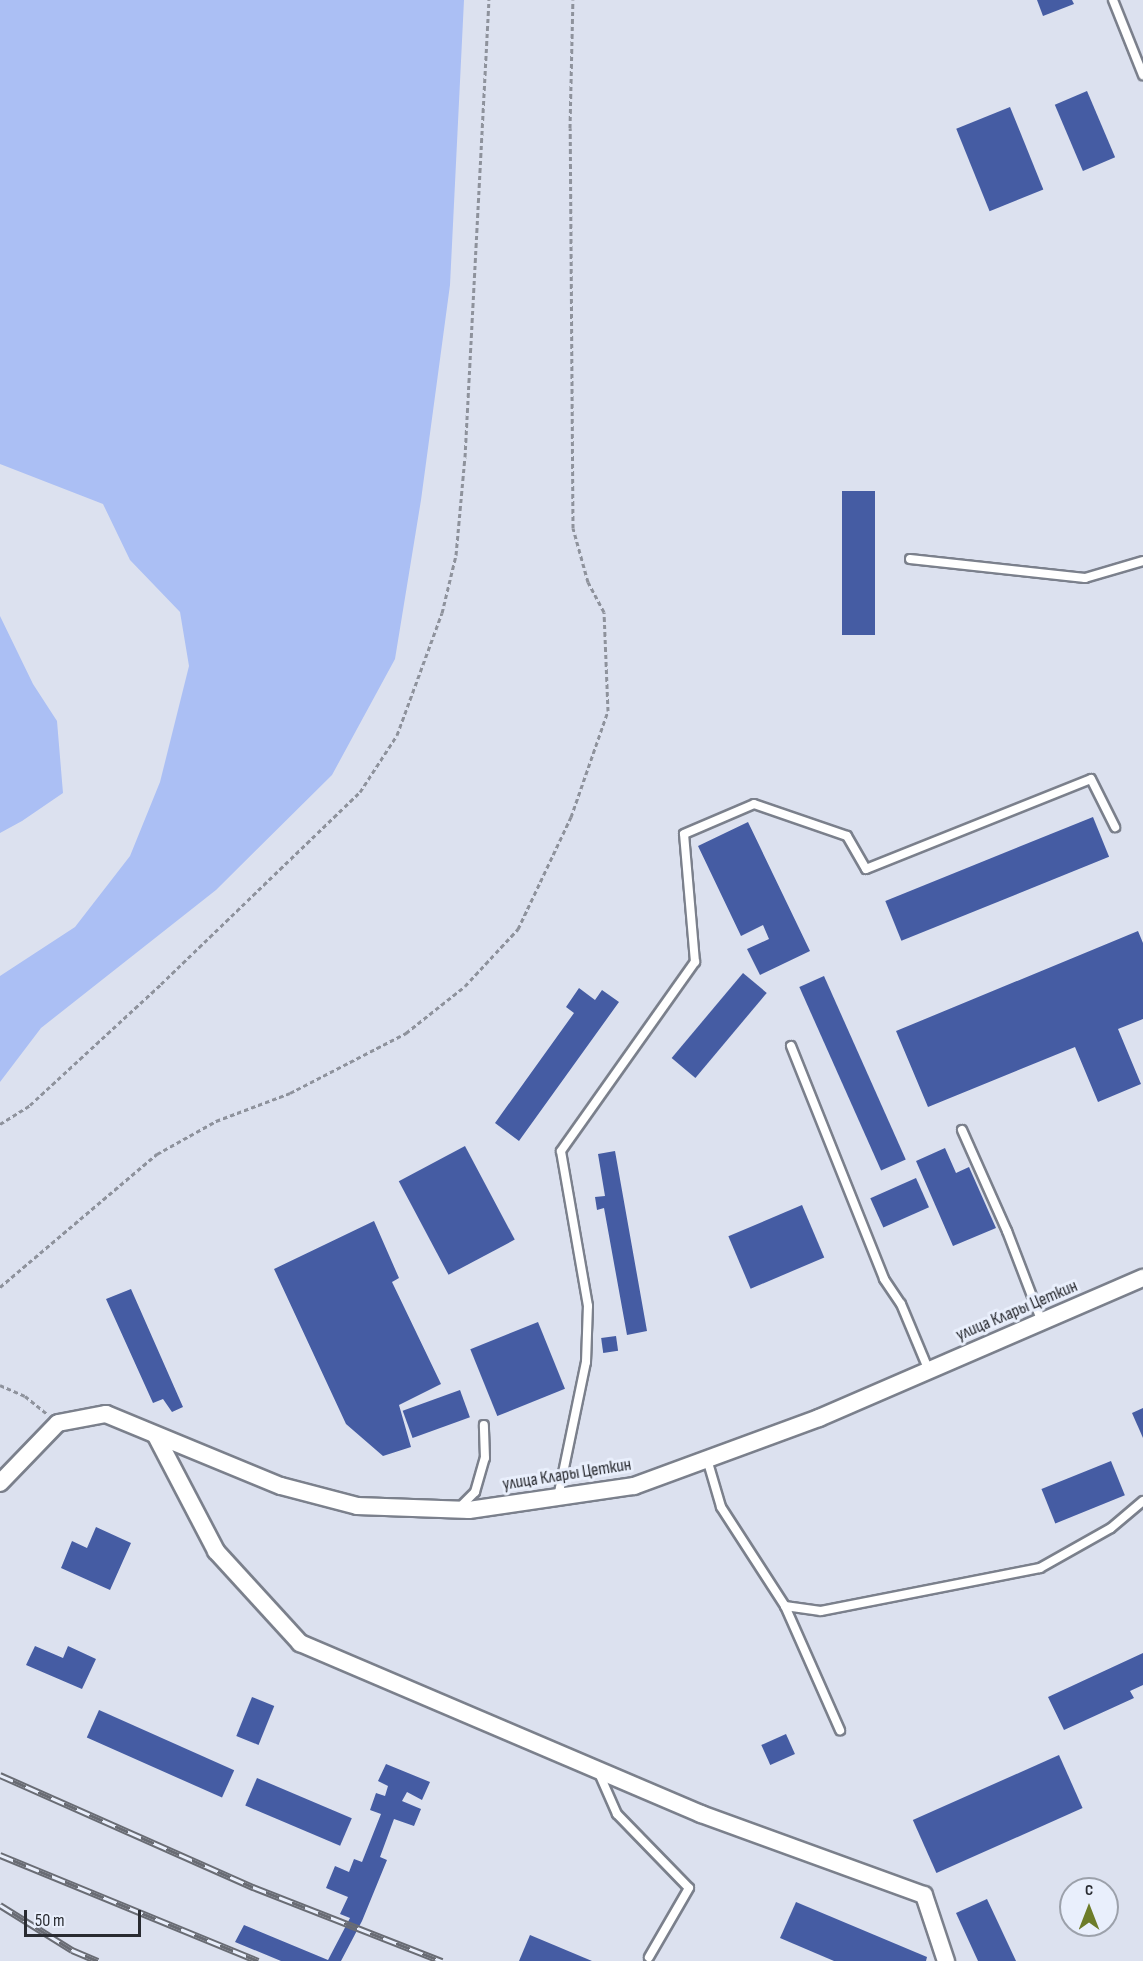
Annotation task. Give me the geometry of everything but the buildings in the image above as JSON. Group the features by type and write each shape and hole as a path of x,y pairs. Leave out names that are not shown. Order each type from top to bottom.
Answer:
{"street":[{"name":"улица Клары Цеткин","path":"58,1423 106,1414 280,1486 357,1506 458,1509 558,1497 634,1486 819,1418 1143,1278"},
{"path":"0,1483 58,1423"},
{"path":"156,1436 216,1551 300,1644 701,1814 924,1894 946,1961"}],"lane":[{"path":"1113,0 1143,75"},
{"path":"910,559 1085,578 1143,561"},
{"path":"558,1497 586,1362 588,1306 561,1151 695,962 684,834 754,804 847,836 866,868 1091,779 1115,827"},
{"path":"791,1046 884,1279 901,1304 929,1371"},
{"path":"962,1130 1007,1232 1042,1322"},
{"path":"458,1509 475,1492 485,1458 484,1425"},
{"path":"707,1459 721,1507 785,1606 840,1730"},
{"path":"785,1606 821,1611 1040,1568 1111,1528 1143,1501"},
{"path":"598,1771 617,1814 689,1888 649,1957"}],"path":[{"path":"0,1124 30,1105 126,1017 352,800 360,792 397,735 442,613 456,555 465,457 489,0"},
{"path":"0,1287 157,1154 216,1121 290,1093 406,1033 465,986 518,929 571,817 608,711 604,612 588,582 573,528 570,128 573,0"},
{"path":"0,1385 25,1396 58,1423"}],"shaded area":[{"path":"0,0 464,0 450,285 421,500 395,659 332,775 216,890 41,1028 0,1082 0,976 75,927 130,856 160,782 189,666 180,612 130,560 103,504 0,464"},
{"path":"0,616 33,684 57,721 63,793 0,833"}],"railway":[{"path":"0,1775 253,1887 442,1961"},
{"path":"0,1855 258,1961"},
{"path":"0,1905 72,1950 98,1961"}]}
